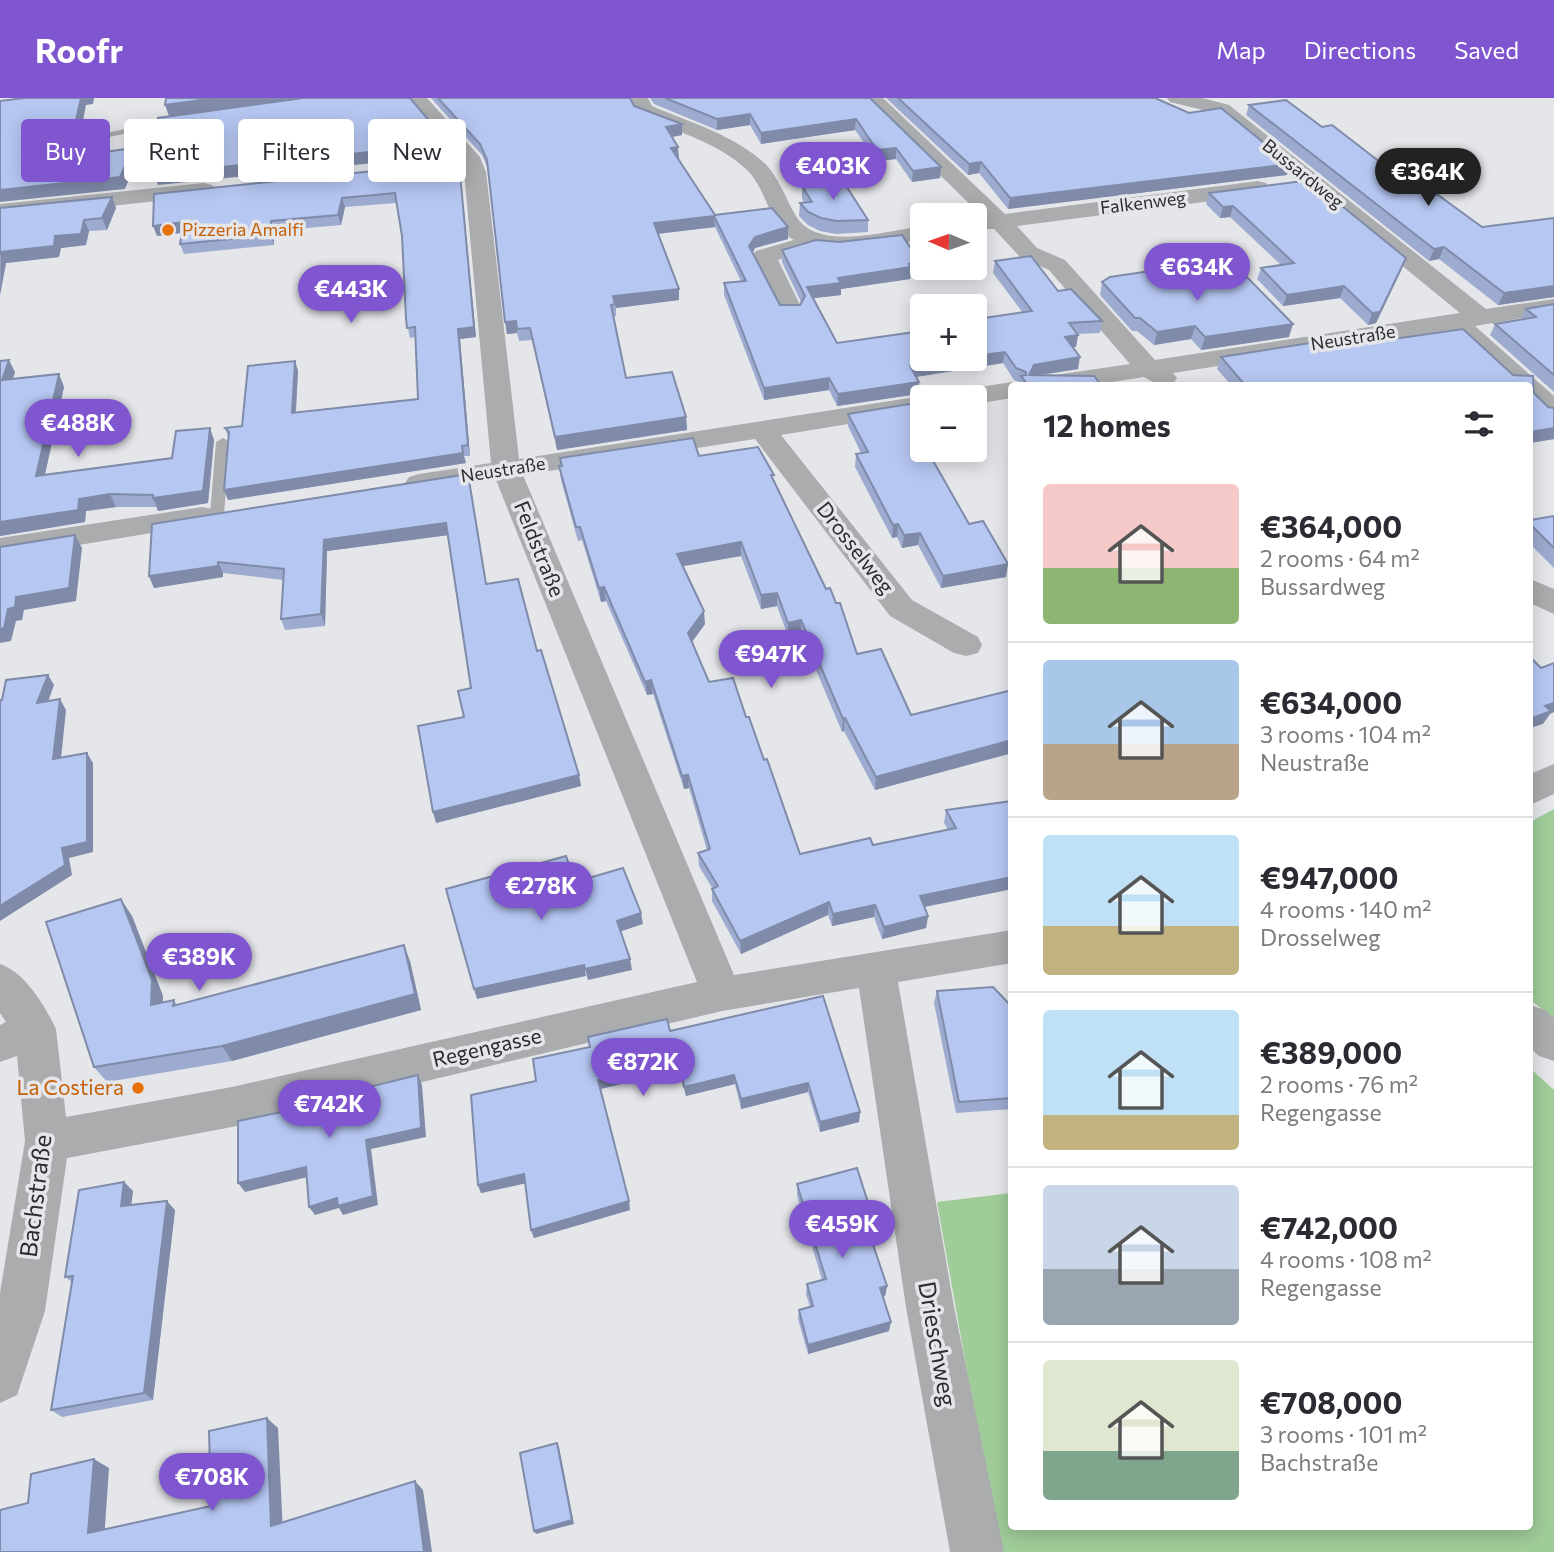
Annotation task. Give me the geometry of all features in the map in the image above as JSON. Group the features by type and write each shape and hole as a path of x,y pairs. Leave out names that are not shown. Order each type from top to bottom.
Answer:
{"street":[{"name":"Feldstraße","path":"416,98 458,163 475,172 506,470 722,993"},
{"path":"638,98 643,110 730,146 757,167 793,230 814,242"},
{"path":"871,98 974,194 1029,253 1057,265 1148,368 1170,382"},
{"name":"Bussardweg","path":"1177,98 1222,109 1247,106"},
{"name":"Bussardweg","path":"1222,109 1482,318"},
{"name":"Falkenweg","path":"987,224 1311,181"},
{"path":"0,211 222,188"},
{"path":"790,309 764,257 814,242 838,244 910,235"},
{"name":"Neustraße","path":"1061,382 1554,306"},
{"path":"1456,322 1522,382"},
{"path":"987,394 1008,391"},
{"path":"1533,392 1554,411"},
{"name":"Neustraße","path":"396,486 910,406"},
{"name":"Drosselweg","path":"762,429 901,608 967,645"},
{"path":"0,548 231,512"},
{"path":"1533,591 1554,603"},
{"path":"1533,789 1554,777"},
{"name":"Regengasse","path":"47,1141 232,1107 722,993 1008,947"},
{"name":"Drieschweg","path":"876,970 930,1307 977,1552"},
{"name":"Bachstraße","path":"0,981 47,1141 21,1311 0,1378"},
{"path":"1533,1026 1554,1043"}],"lane":[{"path":"110,134 191,118"},
{"path":"223,442 231,512"}],"green space":[{"path":"1554,809 1554,1020 1533,1002 1533,820"},
{"path":"1533,1071 1554,1090 1554,1552 999,1552 937,1202 1008,1193 1008,1530 1533,1530"}],"building":[{"path":"24,98 81,98 76,119 21,119 21,182 74,182 0,190 0,101"},
{"path":"166,98 215,98 165,105"},
{"path":"303,98 410,98 428,119 368,119 368,152 354,154 354,119 238,119 238,165 224,167 224,119 158,118"},
{"path":"438,98 630,98 634,106 682,124 666,127 678,147 671,148 715,215 772,208 788,227 755,237 749,246 780,305 800,305 805,296 782,250 816,240 839,242 902,235 910,247 910,267 838,278 841,283 807,287 837,343 910,333 910,371 913,371 919,382 838,394 829,378 764,388 724,283 746,281 714,216 654,223 679,289 613,296 615,304 611,305 626,378 672,372 686,417 555,437 530,328 517,329 516,321 505,322 487,160 480,144 466,129 466,119 457,119"},
{"path":"665,98 870,98 941,167 913,171 896,148 877,150 856,119 761,133 750,114 717,119"},
{"path":"898,98 1155,98 1189,113 1221,108 1290,164 1010,198 981,162 969,164"},
{"path":"1286,100 1322,127 1332,125 1411,186 1423,184 1482,227 1554,218 1554,286 1504,293 1444,247 1434,249 1249,105"},
{"path":"124,149 124,168 120,177 110,178 110,151"},
{"path":"368,172 368,182 461,182 474,327 458,329 468,445 462,446 463,453 224,490 229,432 225,428 242,426 248,366 295,361 292,413 418,399 415,327 407,328 402,236 395,193 342,198 338,215 271,221 271,235 180,244 184,222 153,226 154,194 268,182 354,182 354,173"},
{"path":"1310,180 1406,258 1380,312 1372,313 1344,286 1287,295 1261,268 1294,263 1233,206 1223,207 1209,193"},
{"path":"843,181 868,220 837,221 821,218 808,212 800,203 812,202 802,186"},
{"path":"112,197 102,218 84,220 81,234 55,236 54,246 1,252 0,255 0,208"},
{"path":"1031,256 1058,291 1071,289 1102,321 1069,323 1078,335 1065,337 1080,357 1034,365 1029,375 1094,376 1099,382 1026,382 1021,376 1026,375 1026,372 1016,368 1005,352 987,354 987,318 1032,311 995,261"},
{"path":"1150,271 1160,284 1242,272 1293,324 1205,337 1195,326 1157,332 1140,318 1135,318 1102,282 1110,277"},
{"path":"1554,304 1554,375 1495,324 1536,317 1526,309"},
{"path":"1463,329 1513,375 1533,376 1534,393 1548,407 1554,408 1554,428 1533,432 1533,382 1242,382 1221,357 1310,343 1317,350"},
{"path":"9,360 2,380 59,374 36,476 172,458 176,431 210,428 203,491 153,498 153,495 110,494 79,499 78,510 0,522 0,361"},
{"path":"910,404 910,462 934,462 969,524 983,521 1008,564 943,576 920,533 904,535 898,524 893,525 856,454 868,452 848,414"},
{"path":"693,438 699,456 758,447 774,475 771,475 826,589 830,588 836,603 840,603 857,654 881,649 911,715 1008,691 1008,741 876,777 845,718 843,719 801,620 788,623 777,593 761,595 741,542 677,554 704,611 688,633 709,682 733,678 764,760 767,759 800,854 870,838 873,845 956,828 946,810 1008,802 1008,878 920,896 928,916 884,927 875,905 833,914 829,902 740,941 712,889 718,886 698,853 710,849 688,775 682,776 651,680 645,682 604,587 599,588 580,527 576,527 559,466 562,466 560,458"},
{"path":"468,474 486,584 518,579 537,651 541,650 579,775 433,812 418,726 464,717 458,691 471,688 446,523 324,540 321,614 281,619 284,569 218,562 218,566 149,576 152,524"},
{"path":"1554,516 1554,548 1533,527 1533,520"},
{"path":"75,535 69,588 16,597 15,607 8,609 4,628 0,629 0,547"},
{"path":"1533,660 1541,668 1554,663 1554,703 1545,706 1551,711 1533,718"},
{"path":"48,675 37,703 60,699 53,759 87,753 87,842 62,848 65,865 0,906 0,700 6,680"},
{"path":"566,856 575,882 623,868 641,913 617,921 630,959 585,969 584,965 474,989 446,889"},
{"path":"121,899 152,980 151,1005 174,1000 173,1006 404,945 415,994 222,1046 94,1067 46,922"},
{"path":"993,987 1008,1003 1008,1098 959,1102 937,991"},
{"path":"823,996 860,1112 820,1122 808,1083 741,1099 734,1075 684,1087 678,1060 598,1080 629,1201 531,1230 524,1174 478,1185 471,1095 536,1081 533,1059 590,1047 588,1037 667,1019 670,1031"},
{"path":"418,1075 421,1128 366,1140 373,1196 338,1206 337,1198 309,1207 306,1167 238,1183 238,1121 369,1094 369,1087"},
{"path":"857,1168 871,1212 863,1215 887,1286 880,1288 891,1322 808,1345 799,1310 813,1306 807,1284 826,1279 797,1184"},
{"path":"124,1182 121,1206 167,1201 144,1393 51,1410 73,1276 65,1277 79,1190"},
{"path":"267,1418 271,1526 415,1481 424,1552 0,1552 0,1510 28,1503 31,1474 94,1459 88,1533 211,1506 209,1431"},
{"path":"557,1443 572,1520 534,1531 520,1453"}],"place":[{"name":"Pizzeria Amalfi","path":"168,230"},
{"name":"La Costiera","path":"138,1088"}]}
